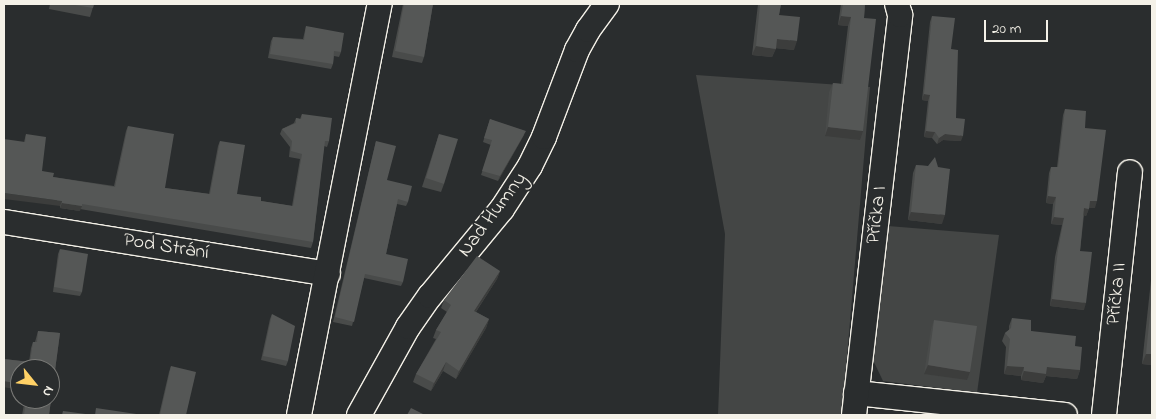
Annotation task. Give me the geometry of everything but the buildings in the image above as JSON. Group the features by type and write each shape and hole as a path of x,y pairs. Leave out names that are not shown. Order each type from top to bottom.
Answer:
{"street":[{"path":"299,415 380,4"},
{"name":"Nad Humny","path":"359,415 408,327 430,296 502,209 530,166 547,130 577,50 588,30 608,4"},
{"name":"Příčka I","path":"855,404 899,10"},
{"name":"Příčka II","path":"1104,415 1130,172"},
{"name":"Pod Strání","path":"4,222 328,274"},
{"path":"855,404 1065,415"}],"shaded area":[{"path":"696,75 870,87 842,415 718,415 725,234"},
{"path":"888,226 999,235 977,393 883,381 873,360"}]}
